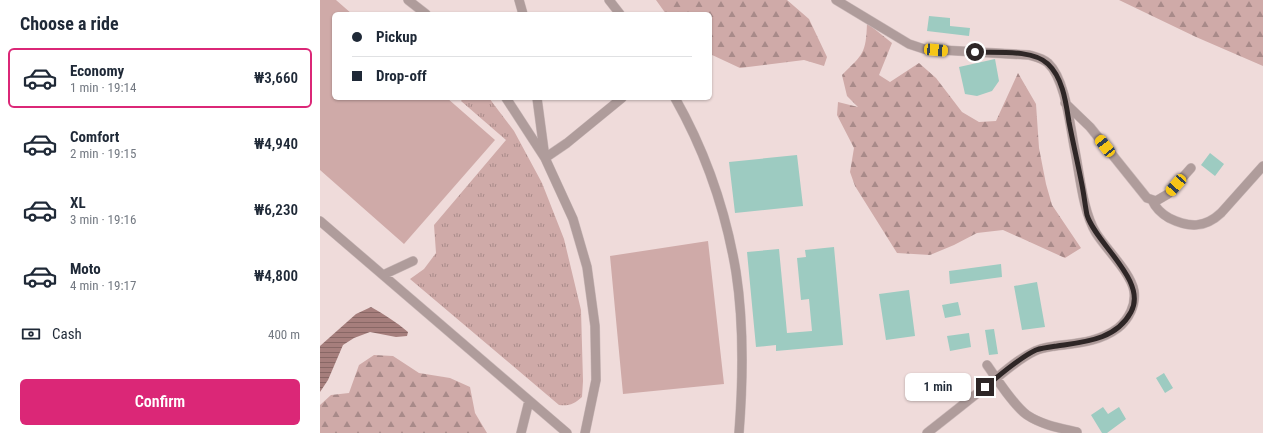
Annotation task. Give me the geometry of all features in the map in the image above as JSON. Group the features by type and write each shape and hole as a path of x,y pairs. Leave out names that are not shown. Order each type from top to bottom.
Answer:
{"street":[{"path":"408,0 423,12"},
{"path":"519,0 522,12"},
{"path":"608,0 618,12"},
{"path":"836,0 909,44 924,48 1029,55 1040,58 1047,63 1057,76 1065,103 1088,215 1096,232 1128,278 1134,290 1134,302 1131,311 1120,327 1108,335 1098,339 1036,350 996,378 927,433"},
{"path":"507,100 545,158 573,219 587,267 595,326 596,380 585,433"},
{"path":"537,100 545,158"},
{"path":"545,158 567,143 620,100"},
{"path":"676,100 699,148 716,192 728,234 736,273 742,360 742,392 739,433"},
{"path":"1065,103 1090,127 1143,195 1147,198 1156,201 1165,197 1191,168"},
{"path":"1152,200 1156,208 1174,221 1194,226 1204,224 1214,220 1263,166"},
{"path":"320,221 567,433"},
{"path":"383,275 413,261"},
{"path":"987,365 1016,404 1026,414 1047,424 1077,432"},
{"path":"521,433 529,400"}],"green space":[{"path":"320,0 336,0 350,12 332,12 332,100 449,100 495,140 404,244 320,170"},
{"path":"656,0 787,0 809,19 827,57 824,66 804,60 740,68 712,55 712,12 665,12"},
{"path":"1119,0 1263,0 1263,66 1196,37"},
{"path":"867,23 892,43 879,75 890,82 919,63 936,78 962,112 979,122 996,121 1018,73 1036,104 1039,148 1052,205 1081,248 1065,258 1003,230 977,233 930,255 897,253 855,186 850,172 854,148 837,115 838,102 858,107 847,96 842,75 862,53 866,41"},
{"path":"491,100 514,131 542,183 564,239 581,310 582,397 572,404 559,405 410,279 424,269 436,253 434,225 506,140 461,101"},
{"path":"708,241 724,384 623,394 610,256"},
{"path":"374,355 393,356 419,373 450,378 470,387 475,413 487,433 320,433 320,405 331,395 349,393 359,365"}],"shaded area":[{"path":"371,307 390,318 408,332 407,336 396,337 370,332 354,338 343,345 328,380 320,392 320,346 356,314"}],"building":[{"path":"929,16 950,18 950,26 970,28 969,36 927,31"},
{"path":"995,59 999,81 992,91 977,96 965,94 959,67"},
{"path":"1210,153 1224,164 1215,176 1201,165"},
{"path":"797,155 803,206 735,213 729,162"},
{"path":"834,247 843,345 776,351 776,345 756,347 747,252 779,249 787,333 812,331 809,299 801,300 797,258 806,257 805,250"},
{"path":"1001,264 1002,277 950,284 949,271"},
{"path":"1037,282 1045,327 1022,330 1014,286"},
{"path":"909,290 915,336 886,340 879,294"},
{"path":"958,302 961,315 945,318 942,305"},
{"path":"994,329 998,354 989,355 985,330"},
{"path":"969,333 971,347 950,351 947,336"},
{"path":"1164,373 1173,388 1165,393 1156,378"},
{"path":"1103,407 1108,414 1119,407 1126,419 1107,433 1102,433 1091,415"}],"route":[{"path":"975,52 1029,55 1040,58 1053,69 1061,87 1066,107 1088,215 1096,232 1128,278 1134,290 1134,302 1126,320 1120,327 1108,335 1087,342 1036,350 1013,365 985,387"}]}
